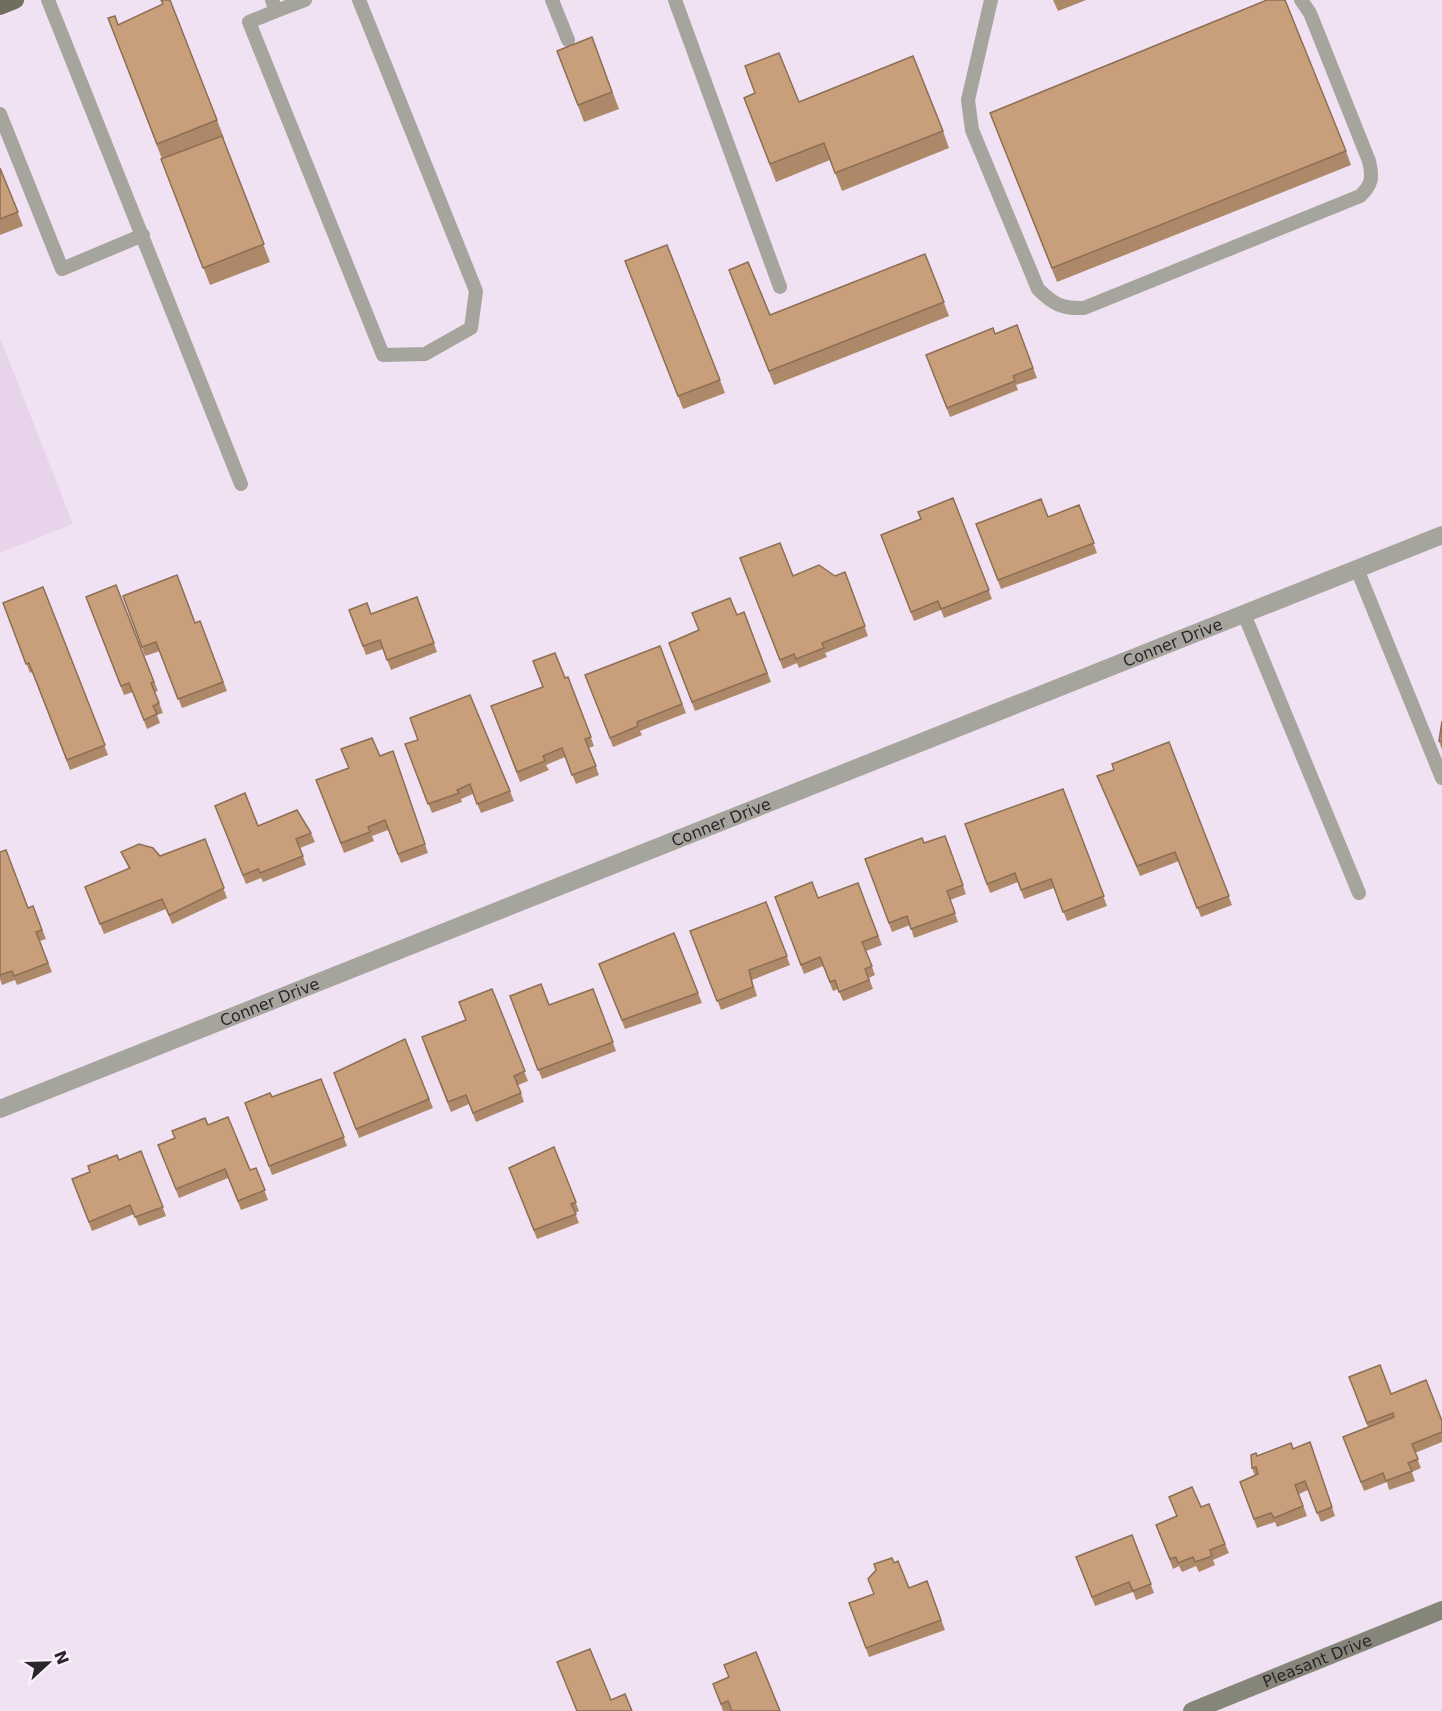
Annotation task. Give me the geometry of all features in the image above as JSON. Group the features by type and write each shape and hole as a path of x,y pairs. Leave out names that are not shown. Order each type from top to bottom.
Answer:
{"main road":[{"path":"0,6 15,0"}],"street":[{"name":"Conner Drive","path":"0,1109 1442,535"},
{"name":"Pleasant Drive","path":"1192,1711 1442,1610"}],"lane":[{"path":"48,0 241,484"},
{"path":"305,0 274,6 249,22 382,355 425,354 471,328 476,291 358,0"},
{"path":"552,0 567,40"},
{"path":"675,0 780,287"},
{"path":"991,0 968,100 970,120 1038,289 1052,303 1066,308 1084,308 1360,196 1370,187 1372,176 1369,161 1310,13 1301,0"},
{"path":"0,114 62,269 143,236"},
{"path":"1357,569 1442,778"},
{"path":"1244,614 1359,893"}],"shaded area":[{"path":"0,338 73,524 0,553"}],"building":[{"path":"161,0 170,0 217,120 157,144 108,18 115,16 118,25 163,4"},
{"path":"1267,0 1285,0 1346,151 1052,268 990,113"},
{"path":"592,37 612,92 578,105 557,51"},
{"path":"779,53 799,102 913,56 943,131 835,173 824,143 770,164 744,98 755,93 745,66"},
{"path":"222,136 264,244 203,268 161,159"},
{"path":"0,168 18,212 0,219"},
{"path":"667,245 720,380 678,396 625,261"},
{"path":"925,254 944,302 769,371 729,270 748,262 770,315"},
{"path":"1017,325 1033,368 1013,376 1015,381 947,408 926,355 993,328 995,334"},
{"path":"953,498 989,590 941,609 938,601 911,612 881,535 921,519 918,512"},
{"path":"1041,499 1048,517 1079,505 1094,543 998,580 976,524"},
{"path":"780,543 793,576 819,565 835,576 845,572 865,626 822,643 824,648 796,659 794,654 780,660 740,558"},
{"path":"177,575 195,623 200,621 223,682 178,699 156,642 142,647 123,596"},
{"path":"116,585 154,682 151,683 159,703 153,706 157,714 144,720 129,683 121,686 86,597"},
{"path":"43,587 105,745 67,760 3,603"},
{"path":"417,597 434,643 387,660 380,640 363,646 349,610 367,603 371,614"},
{"path":"730,598 737,615 744,612 767,673 692,702 669,643 699,630 692,613"},
{"path":"660,646 682,704 637,722 638,726 610,738 585,675"},
{"path":"555,653 565,678 568,677 591,737 585,739 596,766 572,775 562,748 543,756 545,761 517,772 491,706 543,687 533,661"},
{"path":"470,695 510,791 477,804 470,784 457,790 459,793 428,804 405,744 418,740 410,718"},
{"path":"1442,721 1442,741 1439,741"},
{"path":"372,738 380,756 393,751 425,844 398,854 385,820 368,827 370,832 341,843 316,780 349,768 341,749"},
{"path":"1169,742 1229,896 1197,908 1175,852 1137,866 1097,776 1114,770 1112,764"},
{"path":"1063,789 1104,896 1063,912 1051,879 1021,890 1015,873 987,884 965,824"},
{"path":"245,793 258,826 297,810 311,833 296,839 303,856 260,873 258,869 243,875 215,806"},
{"path":"945,836 963,885 947,891 955,913 911,929 907,916 889,923 865,859 922,838 924,843"},
{"path":"205,839 224,888 169,915 162,899 100,924 85,887 130,868 121,852 139,844 153,848 160,856"},
{"path":"6,850 28,908 33,906 42,930 36,932 48,963 14,976 12,971 0,975 0,852"},
{"path":"812,882 818,898 858,883 878,936 862,942 872,966 865,969 869,980 839,992 835,980 830,982 820,957 801,965 775,897"},
{"path":"766,902 787,956 749,970 753,987 717,1001 690,931"},
{"path":"674,933 698,993 622,1020 599,964"},
{"path":"541,984 549,1005 593,989 613,1042 538,1070 510,996"},
{"path":"492,989 525,1071 514,1076 521,1093 473,1113 466,1095 448,1102 422,1037 466,1020 459,1002"},
{"path":"405,1039 429,1099 356,1129 334,1073"},
{"path":"321,1079 344,1137 269,1166 245,1103 270,1093 272,1097"},
{"path":"228,1117 250,1170 256,1168 265,1190 238,1201 225,1169 176,1189 158,1145 175,1138 172,1131 205,1118 208,1125"},
{"path":"554,1147 576,1202 571,1204 576,1214 534,1230 509,1168"},
{"path":"141,1151 163,1207 135,1217 130,1205 89,1222 72,1179 90,1172 88,1166 117,1155 119,1160"},
{"path":"1380,1365 1391,1394 1426,1380 1442,1421 1442,1432 1412,1444 1418,1459 1408,1463 1412,1471 1386,1481 1383,1473 1361,1482 1343,1437 1394,1417 1393,1413 1367,1423 1349,1377"},
{"path":"1310,1442 1332,1507 1317,1513 1305,1481 1295,1485 1303,1506 1274,1518 1271,1513 1254,1519 1240,1482 1258,1474 1256,1467 1252,1468 1251,1455 1256,1453 1257,1456 1291,1443 1293,1449"},
{"path":"1192,1487 1201,1507 1209,1504 1225,1544 1210,1550 1212,1556 1195,1562 1193,1557 1178,1563 1176,1557 1170,1559 1156,1525 1177,1516 1169,1497"},
{"path":"1132,1535 1151,1584 1133,1591 1129,1582 1092,1597 1076,1557"},
{"path":"892,1558 894,1563 898,1561 909,1588 927,1581 941,1620 866,1648 849,1603 874,1594 868,1579 876,1570 874,1564"},
{"path":"590,1649 611,1700 625,1694 632,1711 577,1711 557,1662"},
{"path":"756,1652 780,1711 732,1711 728,1701 721,1704 713,1684 729,1677 724,1665"}]}
